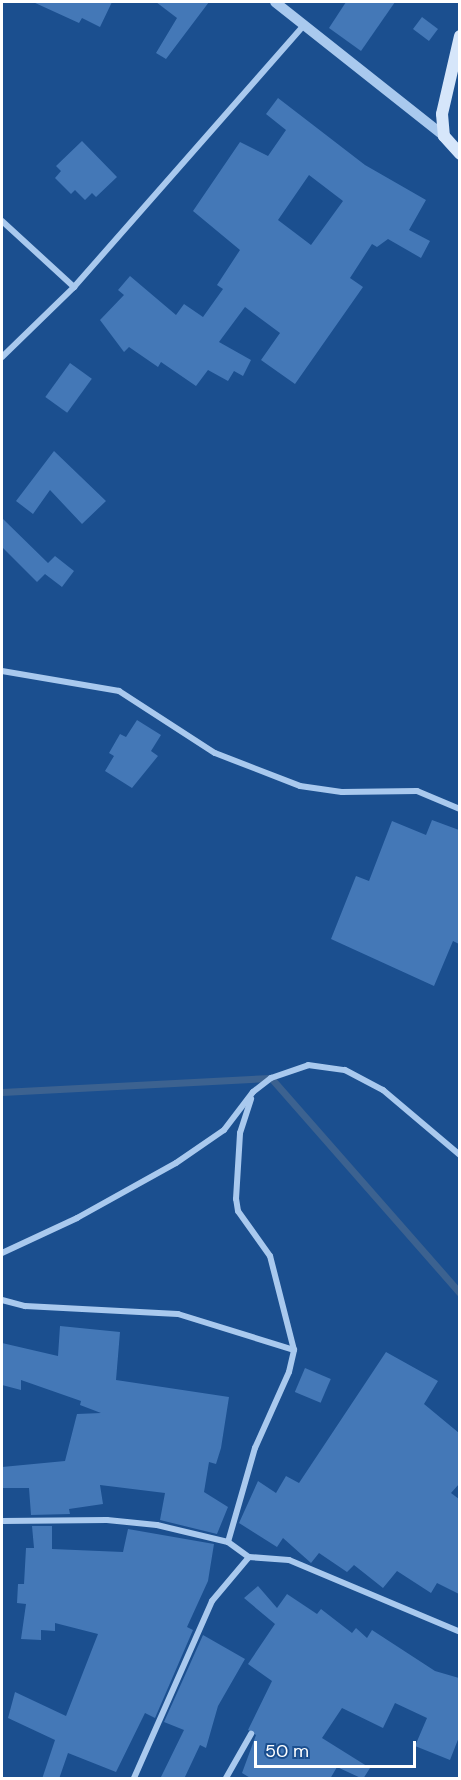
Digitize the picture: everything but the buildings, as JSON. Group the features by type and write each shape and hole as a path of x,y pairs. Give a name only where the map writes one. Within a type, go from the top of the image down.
{"main road":[{"path":"459,36 442,114 444,136 459,154"}],"street":[{"path":"275,2 444,136"},
{"path":"2,357 74,287 304,26"},
{"path":"2,221 74,287"},
{"path":"2,671 119,691 215,753 300,786 342,792 417,791 459,809"},
{"path":"2,1252 77,1218 195,1150 224,1130 253,1092 271,1078 308,1065 345,1070 383,1090 459,1155"},
{"path":"228,1542 255,1448 289,1372 294,1350 270,1256 238,1211 236,1199 240,1133 253,1092"},
{"path":"2,1300 25,1306 178,1314 294,1350"},
{"path":"2,1521 107,1520 157,1525 228,1542 249,1557 289,1560 459,1632"},
{"path":"134,1779 212,1601 249,1557"},
{"path":"226,1779 251,1734"}],"waterway":[{"path":"2,1092 271,1078 460,1293"}]}
